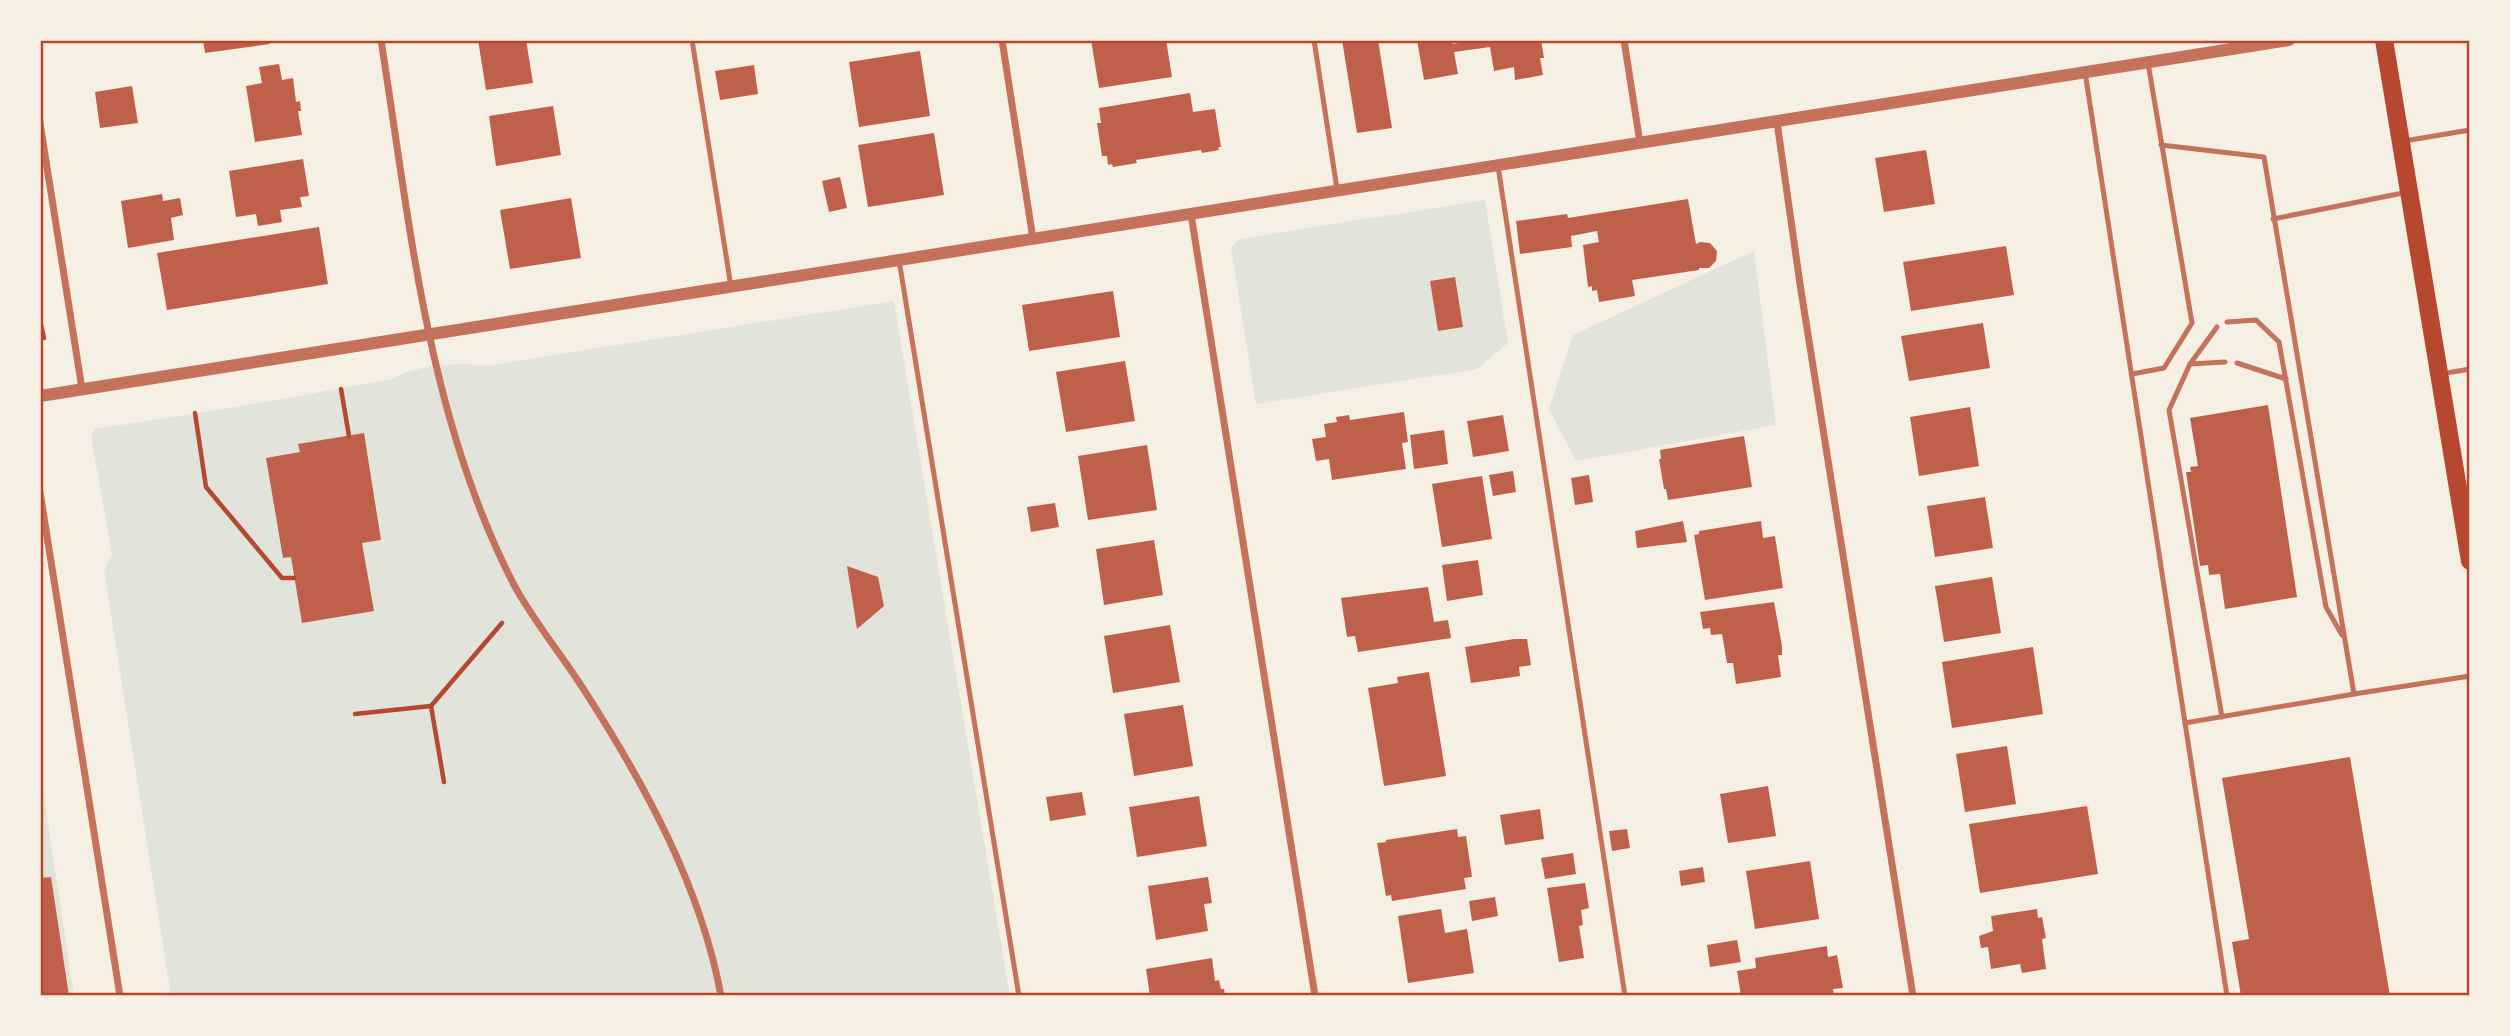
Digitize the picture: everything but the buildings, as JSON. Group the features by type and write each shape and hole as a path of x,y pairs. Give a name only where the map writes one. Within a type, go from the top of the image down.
{"main road":[{"path":"2384,40 2469,556"}],"street":[{"path":"381,40 428,335 468,482 514,584 586,692 643,787 688,884 716,970 721,996"},
{"path":"1002,40 1033,239"},
{"path":"1624,40 1640,143"},
{"path":"40,396 2289,40"},
{"path":"40,122 82,389"},
{"path":"1777,122 1802,298 1913,996"},
{"path":"1191,214 1315,996"},
{"path":"40,492 120,996"}],"lane":[{"path":"692,40 731,287"},
{"path":"1314,40 1338,191"},
{"path":"2132,374 2164,368 2192,323 2148,63"},
{"path":"2085,72 2227,996"},
{"path":"2401,141 2470,130"},
{"path":"2161,145 2264,157 2354,694"},
{"path":"1497,166 1625,996"},
{"path":"2273,219 2409,192"},
{"path":"899,260 1019,996"},
{"path":"2227,322 2256,320 2279,342 2326,607 2344,638"},
{"path":"2217,327 2190,364 2169,410 2222,717"},
{"path":"2190,364 2225,362"},
{"path":"2237,363 2286,379"},
{"path":"2438,374 2470,369"},
{"path":"2185,723 2470,676"}],"path":[{"path":"40,321 44,338"},
{"path":"341,389 349,436"},
{"path":"195,414 206,486 282,578 294,578"},
{"path":"355,714 430,706 502,623"},
{"path":"430,706 444,782"}],"shaded area":[{"path":"1485,200 1508,343 1477,369 1256,404 1231,248 1239,239"},
{"path":"1754,251 1776,425 1576,461 1549,409 1573,335"},
{"path":"894,301 1010,996 171,996 104,570 112,555 91,436 95,429 393,379 412,370 424,368 464,364 485,366"},
{"path":"40,770 74,996 40,996"}]}
